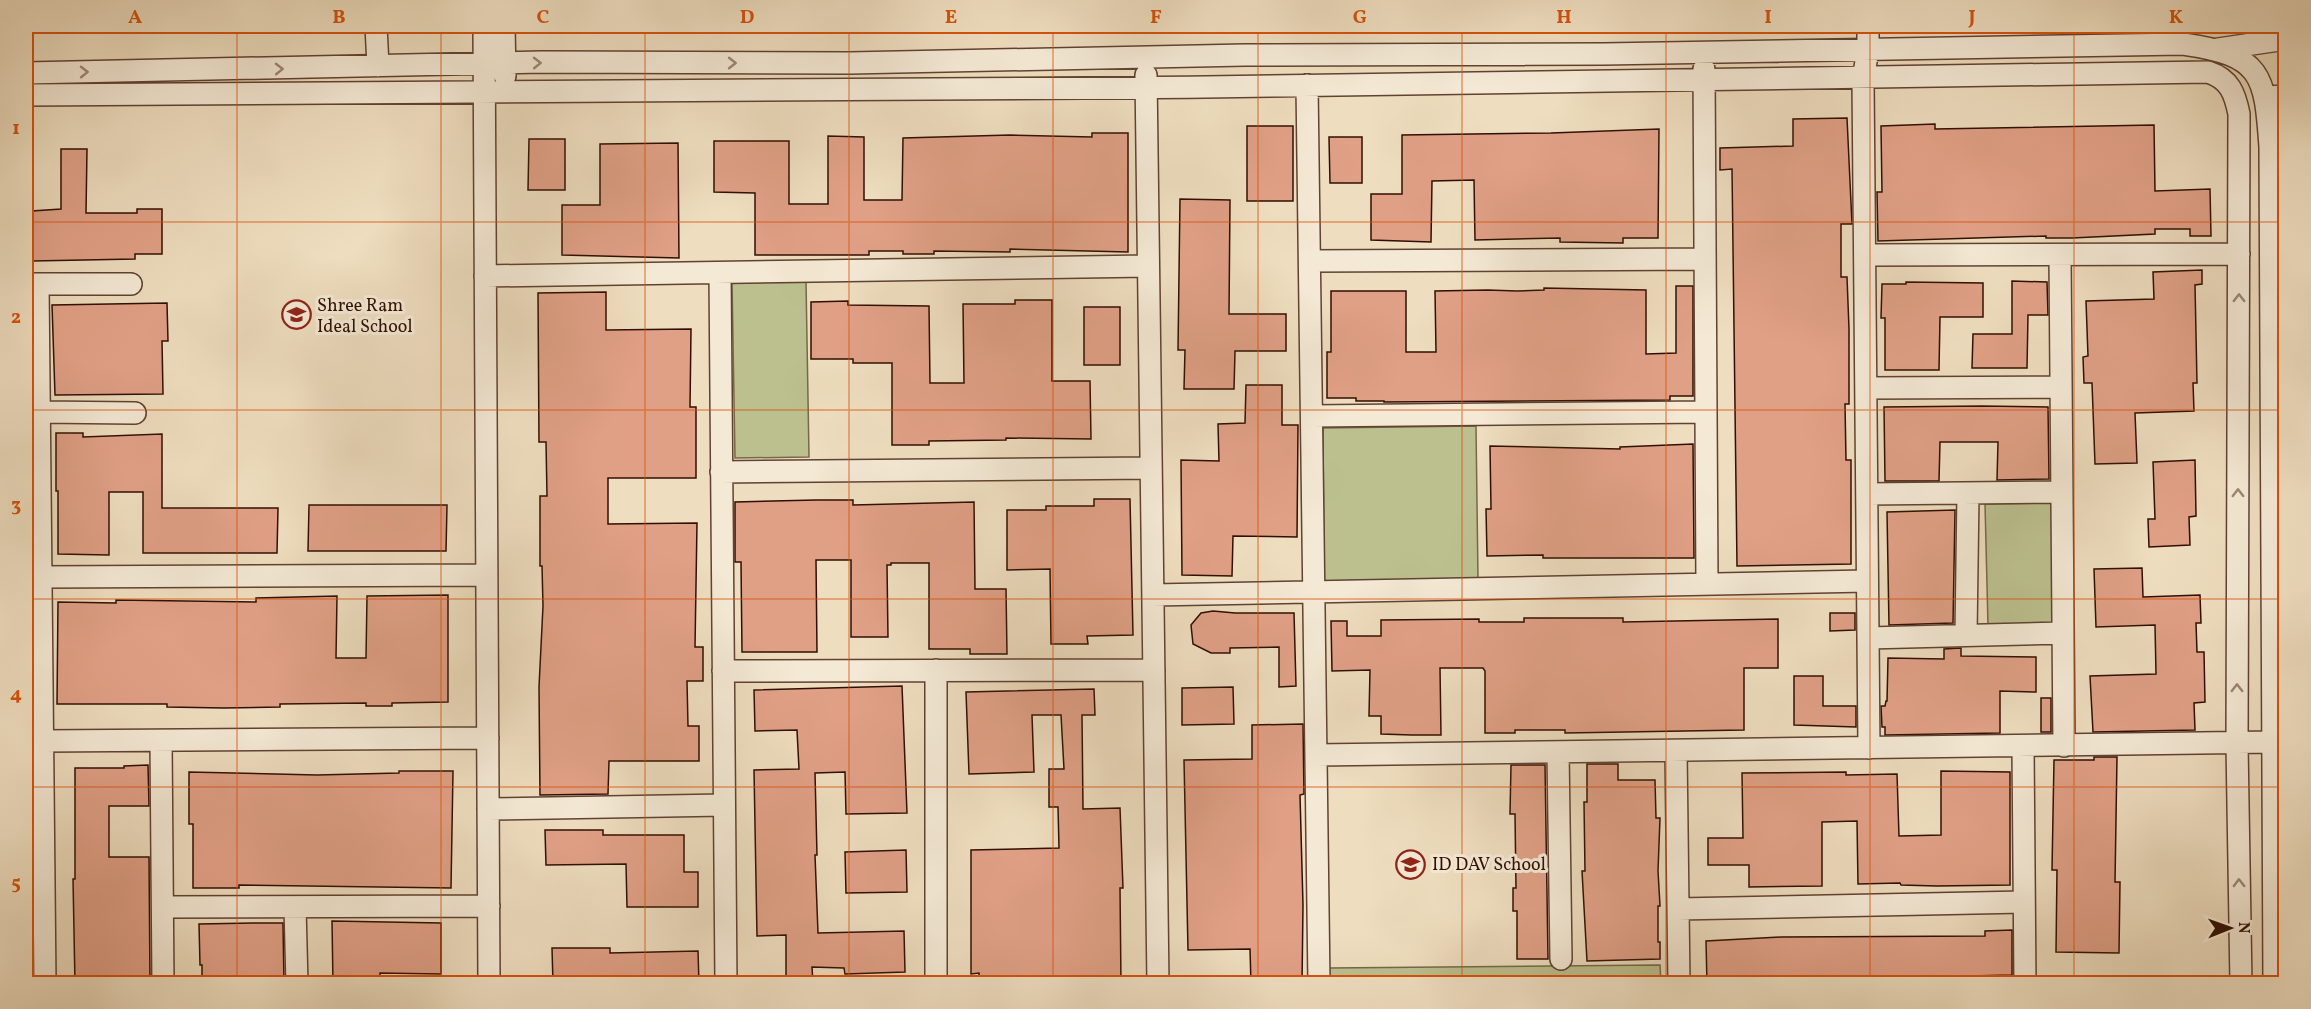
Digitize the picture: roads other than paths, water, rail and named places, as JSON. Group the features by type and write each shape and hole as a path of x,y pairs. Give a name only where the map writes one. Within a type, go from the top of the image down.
{"street":[{"path":"376,26 378,66"},
{"path":"484,26 506,94"},
{"path":"489,984 483,94 495,63 504,26"},
{"path":"1868,26 1868,49 1863,80 1869,748"},
{"path":"2217,49 2286,39"},
{"path":"26,73 495,63 850,63 2183,44 2217,49 2239,59 2253,71 2263,87 2276,97 2270,147 2279,296 2274,742 2280,818 2274,984"},
{"path":"1704,52 1707,585"},
{"path":"1146,57 1158,984"},
{"path":"26,95 506,94 1863,80 2208,72 2221,77 2232,89 2239,114 2237,744 2241,984"},
{"path":"1307,85 1319,984"},
{"path":"1865,255 2239,254"},
{"path":"2060,255 2064,746"},
{"path":"1310,261 1705,259"},
{"path":"485,276 1148,266"},
{"path":"720,273 726,984"},
{"path":"45,984 39,412 32,284 131,284"},
{"path":"1866,388 2061,387"},
{"path":"39,412 135,413"},
{"path":"1312,416 1706,412"},
{"path":"721,472 1151,468"},
{"path":"1867,494 2062,492"},
{"path":"1966,635 1968,493"},
{"path":"41,577 486,575"},
{"path":"1153,595 1868,581"},
{"path":"1868,638 2063,633"},
{"path":"936,670 936,984"},
{"path":"723,671 1154,670"},
{"path":"42,741 488,738"},
{"path":"161,741 163,984"},
{"path":"1316,755 2274,742"},
{"path":"2024,747 2025,984"},
{"path":"1676,751 1679,984"},
{"path":"1558,752 1561,959"},
{"path":"488,809 724,805"},
{"path":"1678,909 2024,902"},
{"path":"163,907 489,906"},
{"path":"296,907 297,984"}],"place":[{"name":"Shree Ram Ideal School","path":"296,315"},
{"name":"ID DAV School","path":"1411,864"}]}
